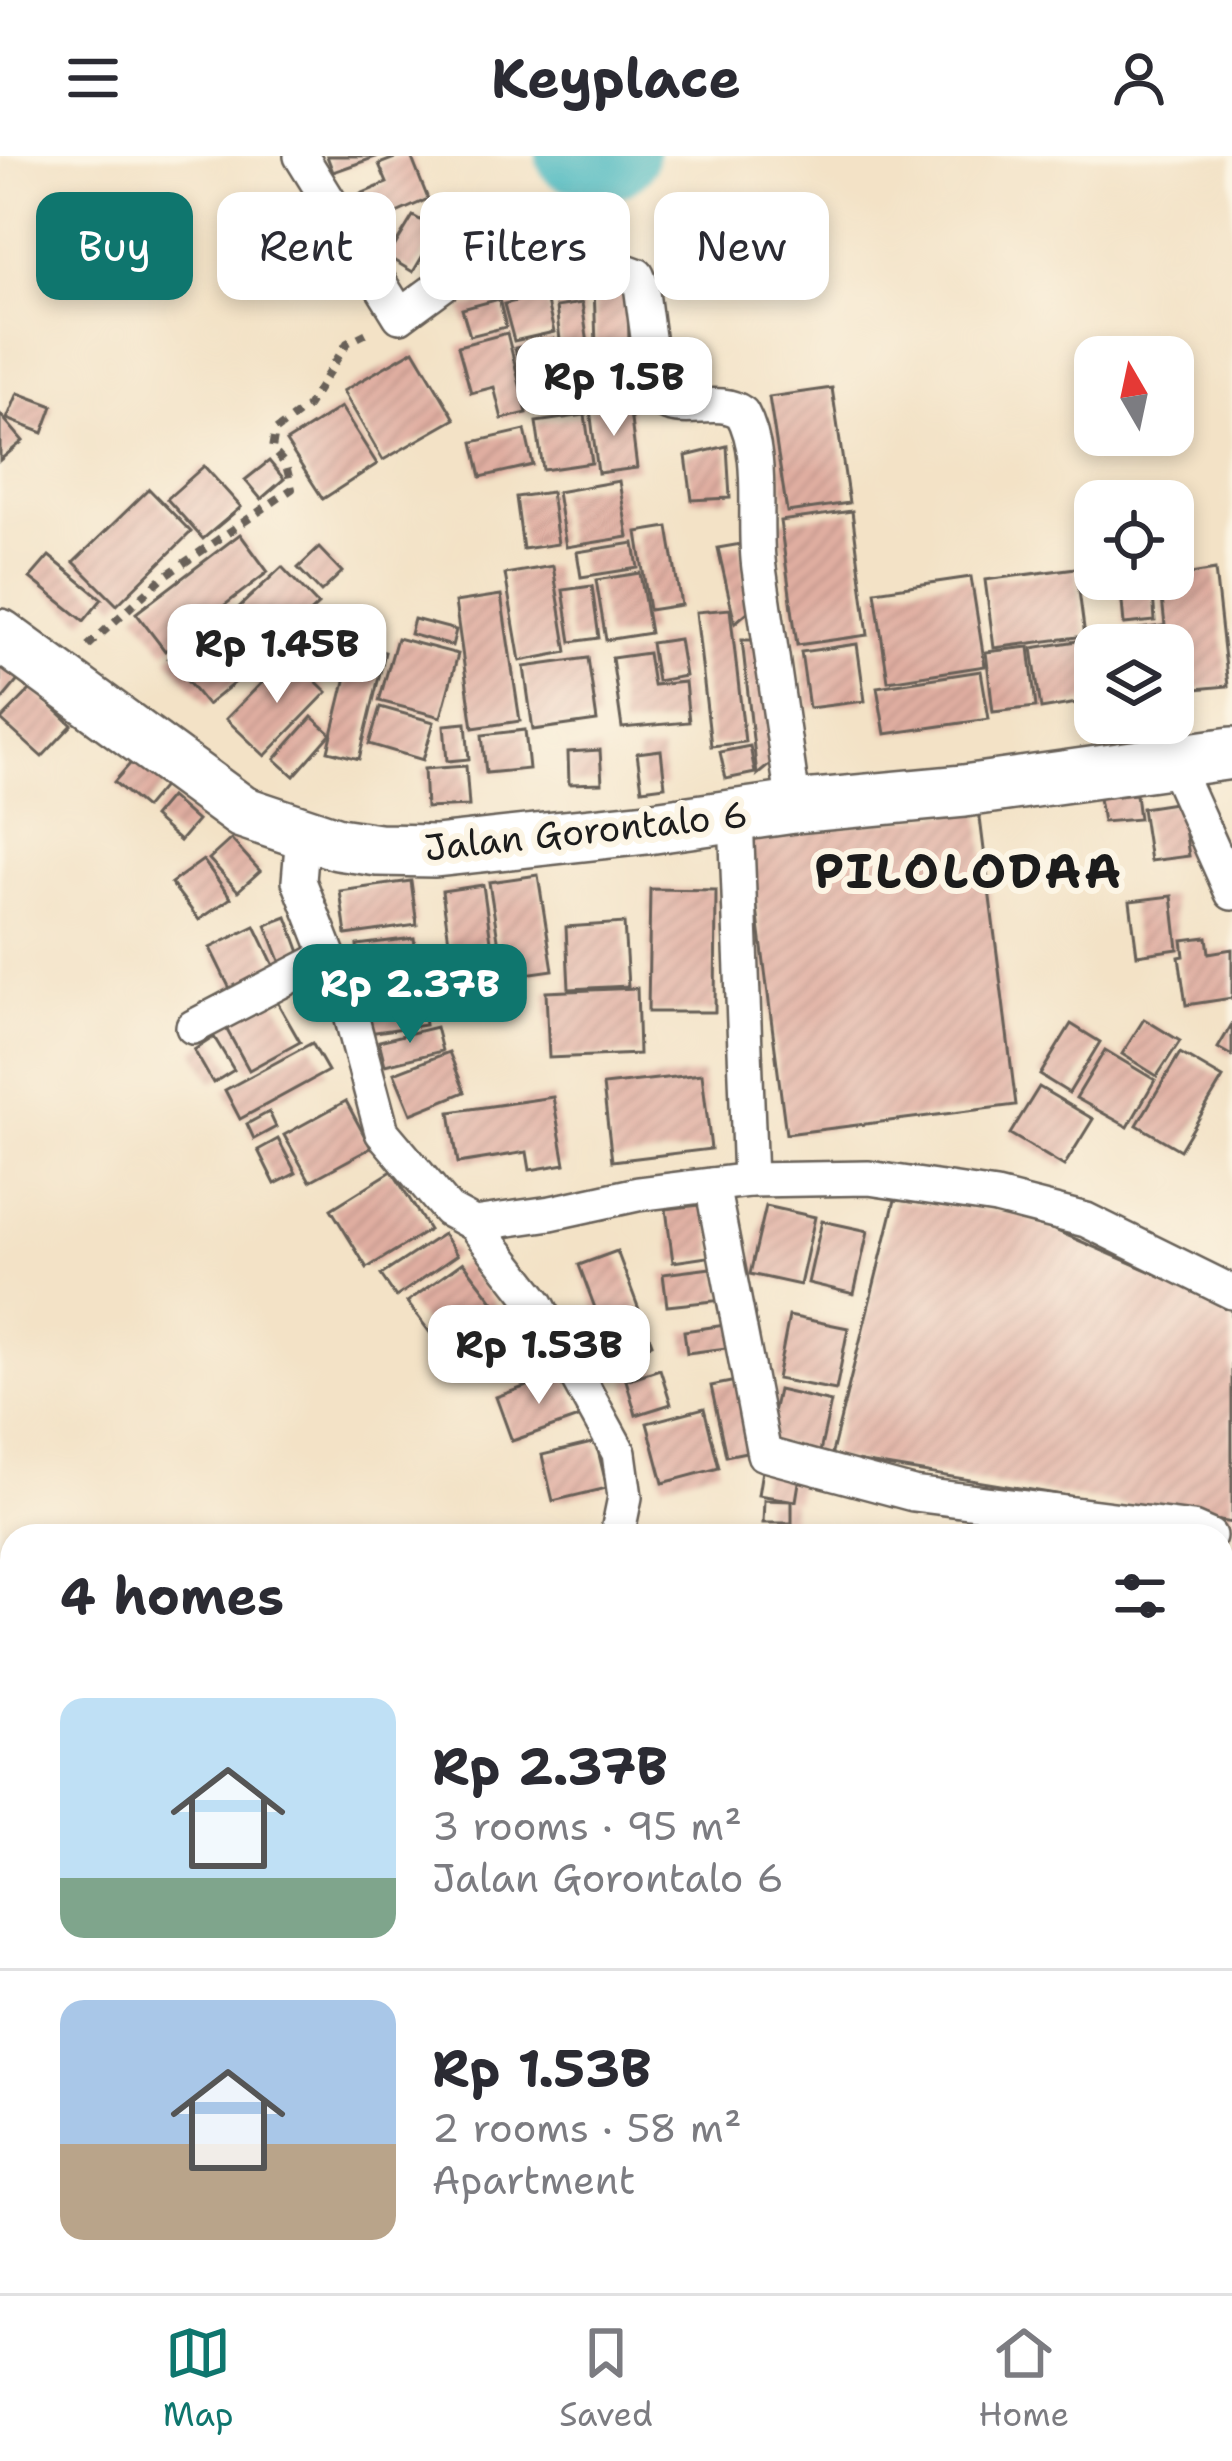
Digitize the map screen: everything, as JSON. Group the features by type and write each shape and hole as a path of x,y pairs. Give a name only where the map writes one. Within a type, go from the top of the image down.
{"main road":[{"name":"Jalan Gorontalo 6","path":"0,635 242,812 338,844 378,850 435,851 964,790 1232,753"}],"street":[{"path":"301,156 400,316 475,262 489,260 541,277 626,271 637,275 656,397 670,407 736,408 747,422 758,482 758,567 794,807"},
{"path":"1173,761 1232,893"},
{"path":"736,816 750,1180"},
{"path":"303,833 299,881 349,1008 382,1132 448,1210 474,1224 537,1304 619,1453 625,1497 619,1524"},
{"path":"193,1027 327,957"},
{"path":"474,1224 550,1214 638,1194 750,1180 868,1178 996,1197 1086,1220 1232,1292"},
{"path":"712,1185 764,1454 913,1494 1152,1524"}],"path":[{"path":"58,677 150,588 292,489 286,466 272,448 275,431 307,407 347,343 400,316"}],"building":[{"path":"327,156 376,156 376,157 333,172"},
{"path":"411,156 425,192 420,192 420,203 396,213 396,192 365,192 387,183 379,164"},
{"path":"413,216 420,220 420,260 413,272 396,262 396,244"},
{"path":"499,300 506,327 470,336 462,309"},
{"path":"546,300 554,332 514,341 504,304"},
{"path":"594,300 628,300 629,344 596,346"},
{"path":"582,303 588,344 561,348 556,307"},
{"path":"507,333 527,413 502,419 494,387 471,393 458,346"},
{"path":"553,339 562,379 524,388 515,348"},
{"path":"414,350 455,419 383,460 343,391"},
{"path":"832,388 849,503 787,512 769,397"},
{"path":"18,393 53,406 43,433 7,419"},
{"path":"629,404 637,468 598,473 590,409"},
{"path":"341,407 377,464 323,499 286,442"},
{"path":"0,414 23,441 0,460"},
{"path":"585,415 592,463 543,470 536,422"},
{"path":"525,430 533,465 481,477 473,442"},
{"path":"727,446 730,498 692,500 686,456"},
{"path":"269,461 284,479 261,499 245,480"},
{"path":"204,466 241,507 203,539 167,499"},
{"path":"619,481 628,537 566,547 557,492"},
{"path":"149,489 191,532 117,605 74,562"},
{"path":"551,492 558,544 523,549 516,497"},
{"path":"852,511 868,635 797,645 780,521"},
{"path":"668,527 681,605 649,610 637,532"},
{"path":"240,534 268,572 165,651 136,613"},
{"path":"634,543 638,568 581,577 577,552"},
{"path":"741,544 750,610 735,623 718,548"},
{"path":"319,548 342,572 321,592 298,568"},
{"path":"49,556 102,599 84,621 30,578"},
{"path":"553,566 567,652 520,661 505,574"},
{"path":"282,567 318,605 271,648 236,610"},
{"path":"1074,568 1074,600 1080,600 1083,624 1074,624 1074,637 994,648 985,580"},
{"path":"1215,570 1228,686 1194,689 1194,624 1165,624 1162,600 1194,600 1194,573"},
{"path":"640,573 650,633 606,640 596,580"},
{"path":"971,577 985,666 888,681 875,591"},
{"path":"592,586 599,638 571,642 563,590"},
{"path":"501,595 520,721 473,728 455,602"},
{"path":"1122,600 1154,600 1155,621 1124,624"},
{"path":"730,609 745,742 711,746 696,612"},
{"path":"225,613 263,660 207,705 168,658"},
{"path":"414,619 456,630 452,646 410,634"},
{"path":"397,638 458,654 441,717 379,701"},
{"path":"679,639 685,676 657,681 651,643"},
{"path":"742,640 763,640 774,761 757,775"},
{"path":"1074,641 1074,704 1041,709 1032,648"},
{"path":"354,644 385,652 359,759 328,751"},
{"path":"857,644 865,701 809,708 801,652"},
{"path":"1029,647 1036,707 993,712 986,652"},
{"path":"648,653 653,685 685,682 689,722 622,728 612,658"},
{"path":"289,655 327,692 265,756 226,719"},
{"path":"588,658 597,721 533,730 524,667"},
{"path":"0,661 20,678 0,702"},
{"path":"981,671 989,719 885,734 877,687"},
{"path":"32,688 72,725 42,757 1,720"},
{"path":"380,707 434,722 423,760 369,744"},
{"path":"312,717 331,734 294,776 275,759"},
{"path":"466,723 469,759 447,761 444,725"},
{"path":"525,730 529,769 486,773 482,735"},
{"path":"750,746 755,773 726,779 720,752"},
{"path":"600,750 602,783 569,784 568,752"},
{"path":"661,750 665,786 642,789 637,753"},
{"path":"137,756 167,782 145,808 114,782"},
{"path":"466,766 469,806 426,808 424,769"},
{"path":"1136,794 1139,819 1103,822 1099,798"},
{"path":"170,797 197,821 180,841 153,817"},
{"path":"1181,802 1189,856 1150,861 1142,808"},
{"path":"979,810 1016,1105 786,1134 748,839"},
{"path":"231,839 260,871 238,891 209,859"},
{"path":"203,860 231,898 199,920 171,883"},
{"path":"538,875 553,970 504,977 489,882"},
{"path":"411,881 417,925 346,935 340,891"},
{"path":"483,885 491,941 450,948 442,891"},
{"path":"650,889 716,890 715,1012 648,1012"},
{"path":"1172,896 1178,949 1137,955 1130,901"},
{"path":"287,917 302,958 282,966 266,925"},
{"path":"624,923 628,986 569,989 566,927"},
{"path":"255,926 277,972 232,993 210,948"},
{"path":"1207,937 1209,953 1232,949 1232,998 1186,1005 1179,957 1184,956 1182,940"},
{"path":"414,938 425,1025 368,1033 357,945"},
{"path":"637,988 639,1054 549,1058 546,992"},
{"path":"272,993 300,1042 249,1070 222,1021"},
{"path":"1144,1019 1180,1041 1157,1076 1122,1054"},
{"path":"1071,1024 1100,1042 1069,1093 1040,1075"},
{"path":"1232,1024 1232,1056 1218,1048"},
{"path":"436,1027 442,1051 385,1065 379,1041"},
{"path":"214,1037 234,1070 213,1083 194,1050"},
{"path":"312,1043 328,1071 240,1119 225,1090"},
{"path":"1105,1050 1155,1080 1128,1127 1076,1098"},
{"path":"449,1052 465,1092 411,1114 394,1073"},
{"path":"1180,1053 1223,1078 1180,1150 1137,1125"},
{"path":"702,1074 711,1149 612,1161 603,1085"},
{"path":"1039,1087 1093,1119 1064,1166 1010,1134"},
{"path":"553,1097 565,1164 530,1170 527,1152 458,1163 450,1112"},
{"path":"346,1101 371,1148 310,1181 284,1135"},
{"path":"269,1112 276,1127 254,1139 247,1124"},
{"path":"278,1139 296,1173 275,1184 258,1150"},
{"path":"392,1171 429,1230 367,1268 331,1209"},
{"path":"895,1200 1018,1214 1232,1307 1232,1523 831,1457"},
{"path":"708,1204 714,1256 673,1262 666,1209"},
{"path":"766,1206 815,1217 800,1285 750,1274"},
{"path":"822,1221 868,1231 854,1294 808,1283"},
{"path":"443,1234 457,1255 396,1297 381,1275"},
{"path":"617,1251 652,1344 614,1359 579,1265"},
{"path":"463,1262 496,1305 440,1346 407,1302"},
{"path":"719,1267 723,1300 667,1306 663,1274"},
{"path":"789,1316 848,1328 836,1390 777,1379"},
{"path":"542,1318 558,1357 496,1380 482,1341"},
{"path":"739,1323 742,1346 687,1353 684,1331"},
{"path":"660,1369 671,1404 636,1415 626,1380"},
{"path":"566,1372 581,1417 512,1441 496,1397"},
{"path":"741,1380 756,1450 726,1456 711,1386"},
{"path":"778,1390 831,1402 820,1452 767,1440"},
{"path":"704,1408 719,1468 663,1483 647,1423"},
{"path":"596,1442 607,1488 553,1501 542,1455"},
{"path":"763,1464 801,1470 796,1501 758,1495"},
{"path":"764,1500 792,1501 792,1523 763,1523"}],"waterway":[{"path":"572,156 613,162 622,156"}],"district":[{"name":"PILOLODAA","path":"969,871"}]}
